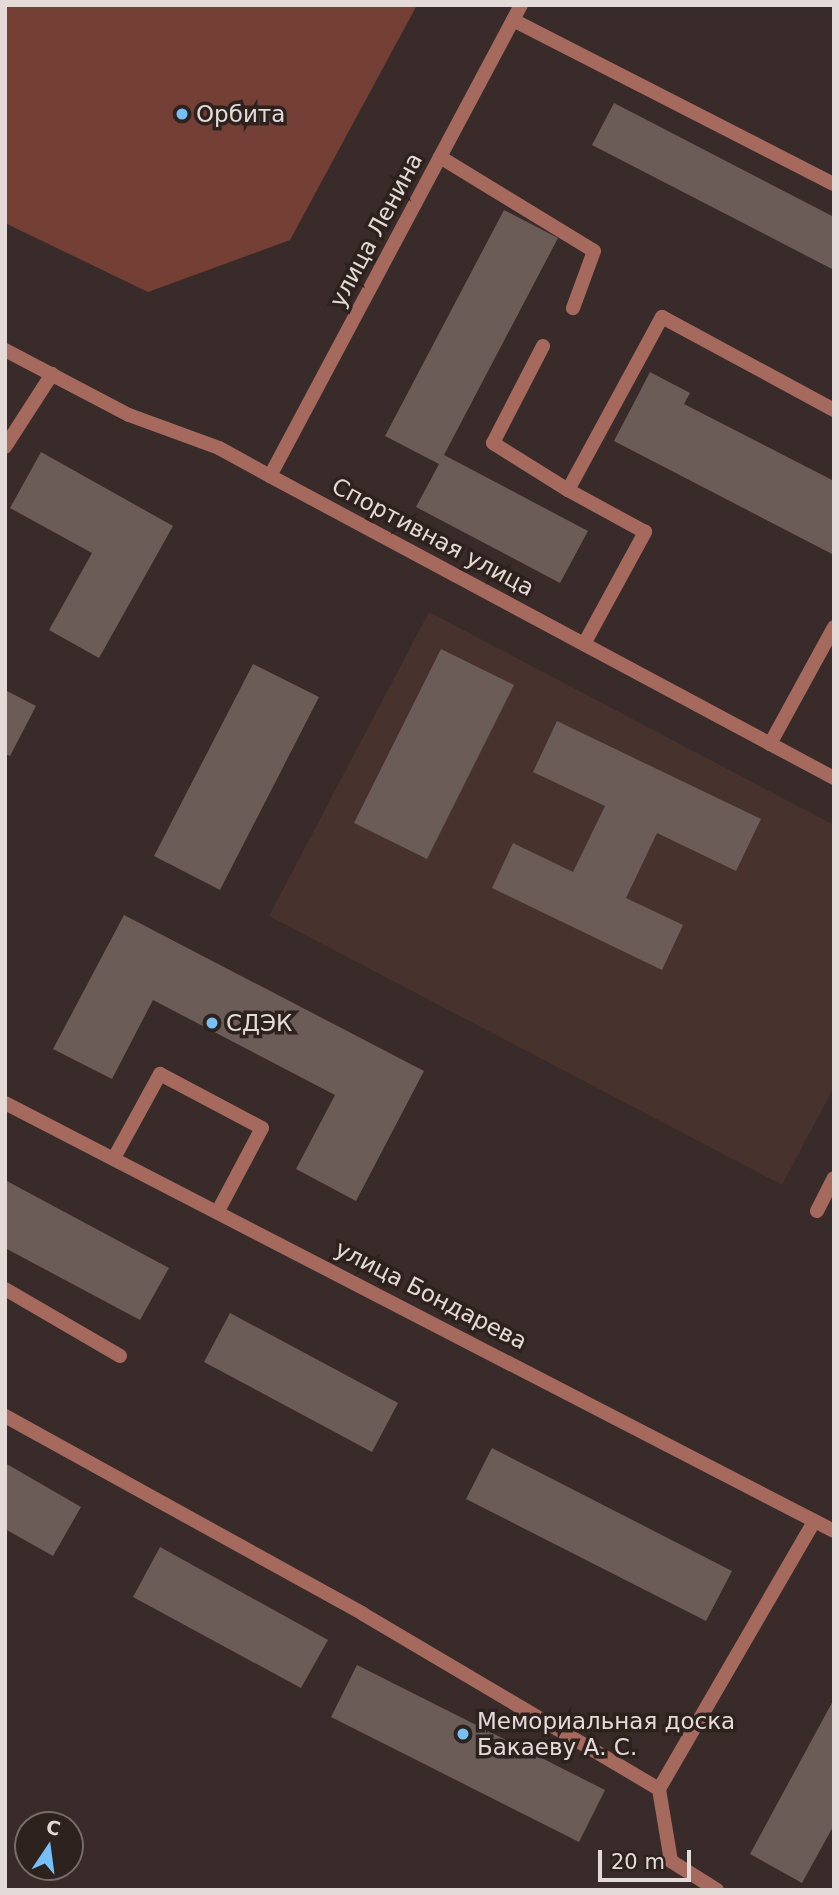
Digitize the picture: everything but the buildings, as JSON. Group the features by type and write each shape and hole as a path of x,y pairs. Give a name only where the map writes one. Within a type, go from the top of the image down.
{"street":[{"name":"улица Ленина","path":"270,476 522,5"},
{"path":"513,20 834,184"},
{"path":"440,157 594,251 573,308"},
{"path":"568,490 662,317 834,410"},
{"path":"543,346 493,443 568,490 645,532 584,644"},
{"name":"Спортивная улица","path":"5,350 130,415 219,448 834,778"},
{"path":"5,447 52,374"},
{"path":"770,744 834,627"},
{"path":"114,1158 160,1074 262,1128 218,1211"},
{"name":"улица Бондарева","path":"5,1103 834,1531"},
{"path":"817,1211 834,1178"},
{"path":"5,1289 120,1356"},
{"path":"5,1416 363,1614 659,1789"},
{"path":"717,1890 671,1861 659,1789 814,1522"}],"shaded area":[{"name":"Орбита","path":"5,5 417,5 290,240 148,292 5,223"},
{"path":"429,612 834,825 834,1087 782,1185 269,916"}],"place":[{"name":"Орбита","path":"182,114"},
{"name":"СДЭК","path":"212,1023"},
{"name":"Мемориальная доска Бакаеву А. С.","path":"463,1734"}]}
